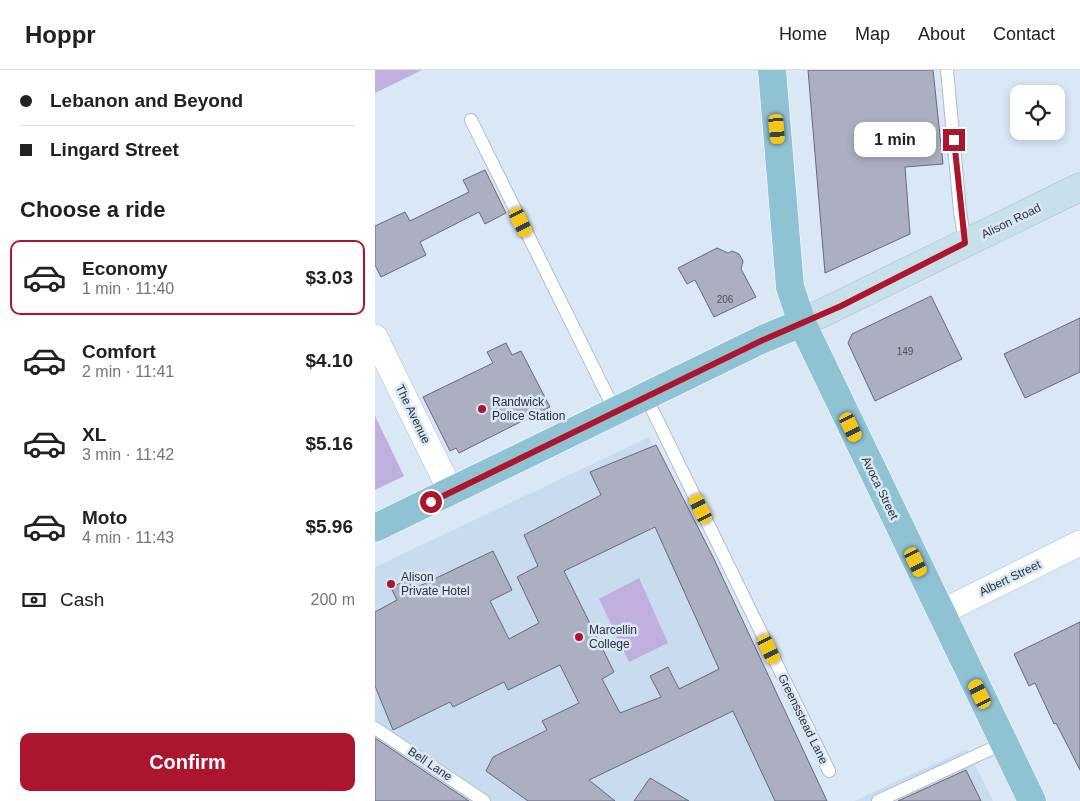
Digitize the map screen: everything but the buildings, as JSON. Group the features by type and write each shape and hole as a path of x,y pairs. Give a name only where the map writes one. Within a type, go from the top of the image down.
{"main road":[{"name":"Avoca Street","path":"772,70 790,287 802,323 1032,801"},
{"name":"Alison Road","path":"375,528 1080,188"}],"street":[{"name":"The Avenue","path":"375,337 451,492"},
{"name":"Albert Street","path":"940,612 1080,543"}],"lane":[{"path":"947,70 960,211 965,243"},
{"path":"471,120 615,411"},
{"name":"Greensstead Lane","path":"646,397 829,771"},
{"name":"Bell Lane","path":"375,728 484,801"},
{"path":"878,801 1004,744"}],"shaded area":[{"path":"375,70 422,70 375,93"},
{"path":"375,416 404,476 375,490"},
{"name":"Marcellin College","path":"649,437 824,801 375,801 375,567"},
{"path":"639,578 668,643 629,662 599,599"},
{"path":"967,749 993,801 854,801"}],"place":[{"name":"Randwick Police Station","path":"482,409"},
{"name":"Alison Private Hotel","path":"391,584"},
{"name":"Marcellin College","path":"579,637"}],"route":[{"path":"431,502 763,340 841,306 965,243 960,211 954,140"}]}
